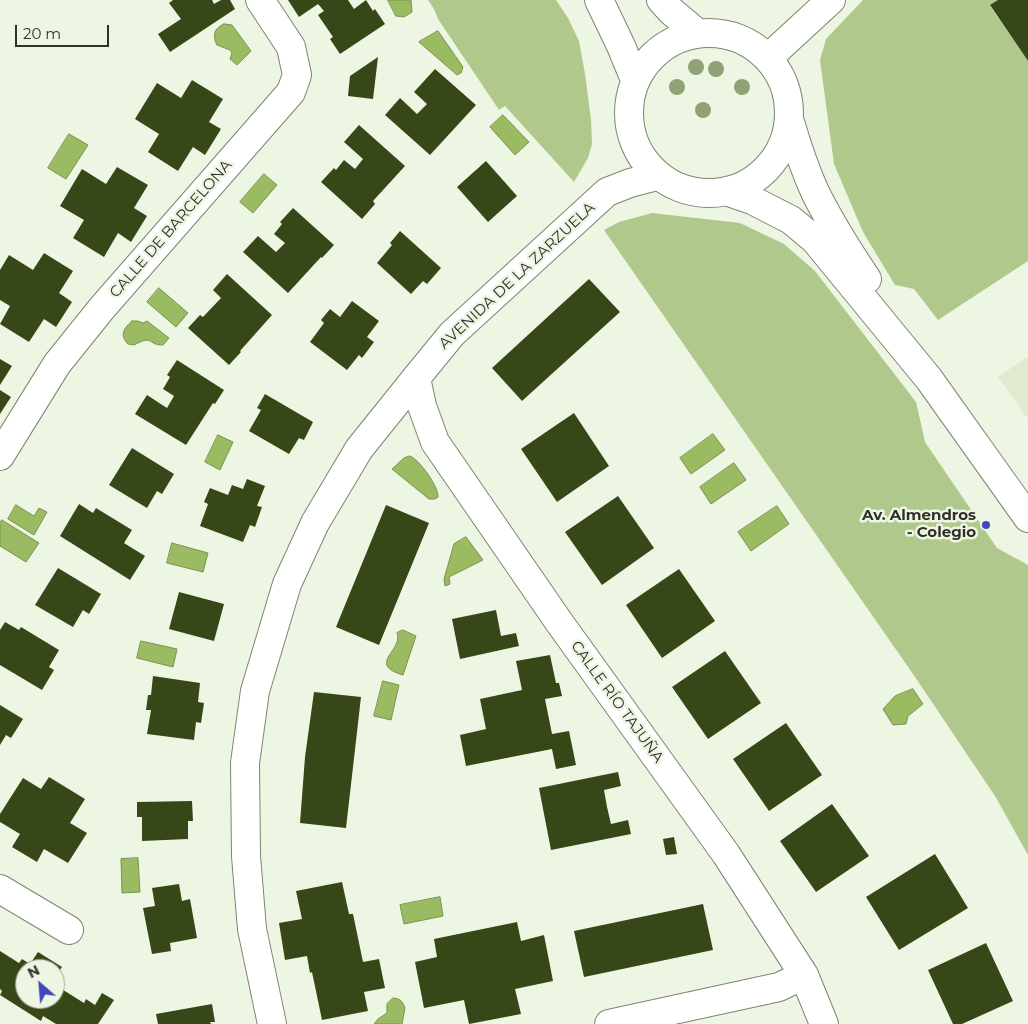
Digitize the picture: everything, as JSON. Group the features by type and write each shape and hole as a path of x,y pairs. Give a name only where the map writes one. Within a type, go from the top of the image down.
{"street":[{"name":"CALLE DE BARCELONA","path":"0,456 57,364 96,315 291,92 297,74 291,47 260,0"},
{"path":"599,0 635,80"},
{"path":"660,0 697,33"},
{"path":"768,58 831,0"},
{"path":"929,379 815,240 791,220 752,200 729,192 700,193 671,185 657,176 643,160 631,138 627,122 628,105 635,80 648,59 671,42 697,33 727,34 748,42 768,58 787,91 790,122 802,161 815,192 840,238 929,379 1028,518"},
{"path":"729,192 767,171 783,147 790,122"},
{"name":"AVENIDA DE LA ZARZUELA","path":"272,1024 252,929 246,856 245,763 254,691 287,584 315,523 359,449 452,334 607,192 630,183 657,176"},
{"name":"CALLE RÍO TAJUÑA","path":"416,378 422,406 435,442 559,622 726,854 804,975 824,1024"},
{"path":"0,889 69,930"},
{"path":"609,1024 779,987 804,975"}],"shaded area":[{"path":"388,0 411,0 412,12 404,17 396,16"},
{"path":"428,0 556,0 568,18 579,41 591,120 592,144 588,158 574,182 505,106 499,110 438,19"},
{"path":"863,0 998,0 990,6 1028,61 1028,261 938,320 914,289 895,285 863,232 834,164 820,60 826,39"},
{"path":"224,24 232,25 251,51 237,65 230,59 232,53 230,50 217,45 215,42 214,35 216,30"},
{"path":"438,31 463,67 461,73 457,75 419,42"},
{"path":"503,115 529,142 515,155 490,127"},
{"path":"69,134 88,145 66,179 48,168"},
{"path":"264,174 277,185 253,213 240,202"},
{"path":"652,213 740,223 784,244 815,271 916,402 925,442 997,548 1028,565 1028,855 995,796 913,674 604,230 619,222"},
{"path":"159,288 188,313 176,327 147,302"},
{"path":"132,321 143,323 147,321 169,338 163,345 158,345 148,340 134,345 128,344 123,335 127,326"},
{"path":"1028,356 1028,419 998,377"},
{"path":"713,434 725,450 691,474 680,458"},
{"path":"218,435 233,442 220,470 205,462"},
{"path":"410,456 418,462 432,480 438,497 435,499 429,499 392,469 404,458"},
{"path":"734,463 746,480 711,504 700,487"},
{"path":"16,505 34,516 39,508 47,512 34,535 8,519"},
{"path":"777,506 789,524 751,551 738,532"},
{"path":"2,520 39,543 26,562 0,546 0,523"},
{"path":"466,537 483,560 449,577 450,584 445,586 444,579 454,544"},
{"path":"172,543 208,553 203,572 167,563"},
{"path":"403,630 416,636 403,675 392,671 387,666 387,661 396,645 397,633"},
{"path":"141,641 177,649 173,667 137,658"},
{"path":"383,681 399,685 391,720 374,716"},
{"path":"913,689 923,704 908,716 906,724 893,725 883,709 895,696"},
{"path":"138,858 140,892 122,893 121,859"},
{"path":"440,897 443,916 404,924 400,905"},
{"path":"393,998 401,1001 405,1008 402,1024 374,1024 387,1013 387,1004"}],"building":[{"path":"173,0 212,0 214,4 221,0 230,0 235,9 170,52 158,34 181,19 169,3"},
{"path":"288,0 348,0 354,9 366,0 385,24 340,54 330,39 333,37 318,15 324,11 318,4 299,17"},
{"path":"998,0 1028,0 1028,61 990,5"},
{"path":"378,57 373,99 348,96 350,76"},
{"path":"435,69 476,105 430,155 385,115 400,98 417,114 427,104 414,92"},
{"path":"192,80 223,99 209,122 221,129 205,155 193,147 178,171 148,152 159,134 135,119 157,83 181,98"},
{"path":"359,125 405,166 373,201 375,204 362,219 321,182 334,168 336,170 344,160 355,169 363,159 344,142"},
{"path":"486,161 517,196 488,222 457,187"},
{"path":"117,167 148,185 134,208 147,216 131,242 118,233 104,257 73,238 84,220 60,206 82,169 106,184"},
{"path":"293,208 334,245 288,293 243,252 258,236 276,252 285,243 274,234 282,224 280,222"},
{"path":"400,231 441,268 427,284 423,281 411,294 377,263 392,245 390,243"},
{"path":"44,253 73,271 59,293 72,302 56,327 44,319 29,342 0,324 10,306 0,300 0,270 9,255 33,270"},
{"path":"227,274 272,315 229,365 188,328 200,315 203,317 221,298 213,290"},
{"path":"589,279 620,312 522,401 492,368"},
{"path":"352,301 379,321 367,337 374,342 362,358 359,355 347,370 310,342 324,323 321,320 330,309 340,317"},
{"path":"0,359 12,366 0,385"},
{"path":"177,360 224,390 215,404 213,403 186,445 135,414 147,395 167,408 174,396 163,389 170,377 167,375"},
{"path":"0,390 11,397 0,414"},
{"path":"265,394 313,422 304,440 299,438 289,454 249,431 261,410 257,408"},
{"path":"574,413 609,466 557,502 521,449"},
{"path":"132,448 174,474 162,494 157,491 147,508 109,485"},
{"path":"247,479 265,486 257,506 262,507 255,527 250,525 243,542 200,526 208,504 204,502 210,488 228,495 232,485 243,489"},
{"path":"618,496 654,548 602,585 565,532"},
{"path":"79,504 93,513 96,508 132,530 124,543 145,556 130,580 60,536"},
{"path":"386,505 429,523 379,645 336,627"},
{"path":"58,568 101,594 89,614 83,610 73,627 35,605"},
{"path":"679,569 715,621 662,658 626,605"},
{"path":"179,592 224,604 214,641 169,629"},
{"path":"496,610 501,636 516,633 519,646 460,659 452,619"},
{"path":"5,622 19,630 21,627 59,650 49,667 54,670 42,690 0,665 0,630"},
{"path":"725,651 761,703 708,739 672,687"},
{"path":"550,655 556,683 559,683 562,696 545,699 552,734 569,731 576,765 556,769 552,749 466,766 460,735 486,729 480,699 522,690 516,661"},
{"path":"153,676 200,683 198,702 204,703 201,723 196,722 194,740 147,734 151,710 146,710 148,695 151,695"},
{"path":"314,692 361,697 346,828 300,823 305,757"},
{"path":"0,705 23,719 11,738 6,735 0,745"},
{"path":"786,723 822,775 769,811 733,759"},
{"path":"618,772 621,786 604,790 607,807 611,824 628,820 631,834 551,850 539,788"},
{"path":"49,777 85,799 70,823 87,833 68,863 44,849 37,862 12,847 20,834 0,822 0,814 23,778 41,789"},
{"path":"192,801 193,821 188,821 188,839 142,841 142,817 137,817 137,802"},
{"path":"832,804 869,856 816,892 780,841"},
{"path":"674,837 677,854 666,855 663,839"},
{"path":"935,854 968,908 899,950 866,897"},
{"path":"342,882 349,914 353,914 363,962 379,959 385,988 364,992 368,1011 322,1020 307,956 285,960 279,923 302,919 296,891"},
{"path":"179,884 182,901 190,899 197,938 170,943 171,951 152,954 143,908 155,906 152,888"},
{"path":"703,904 713,950 584,977 574,931"},
{"path":"517,922 521,941 544,935 553,981 515,989 521,1014 469,1024 464,1000 424,1008 415,962 437,957 434,939"},
{"path":"986,943 1013,1001 962,1024 953,1024 928,970"},
{"path":"0,951 15,960 15,1005 0,995 2,991 0,989"},
{"path":"38,952 49,959 33,959"},
{"path":"65,991 84,1003 86,999 95,1005 102,993 114,1000 98,1024 56,1024 43,1016 41,1021 22,1009 65,1009"},
{"path":"212,1004 215,1022 210,1022 211,1024 158,1024 156,1014"}],"place":[{"name":"Av. Almendros - Colegio","path":"986,525"}]}
